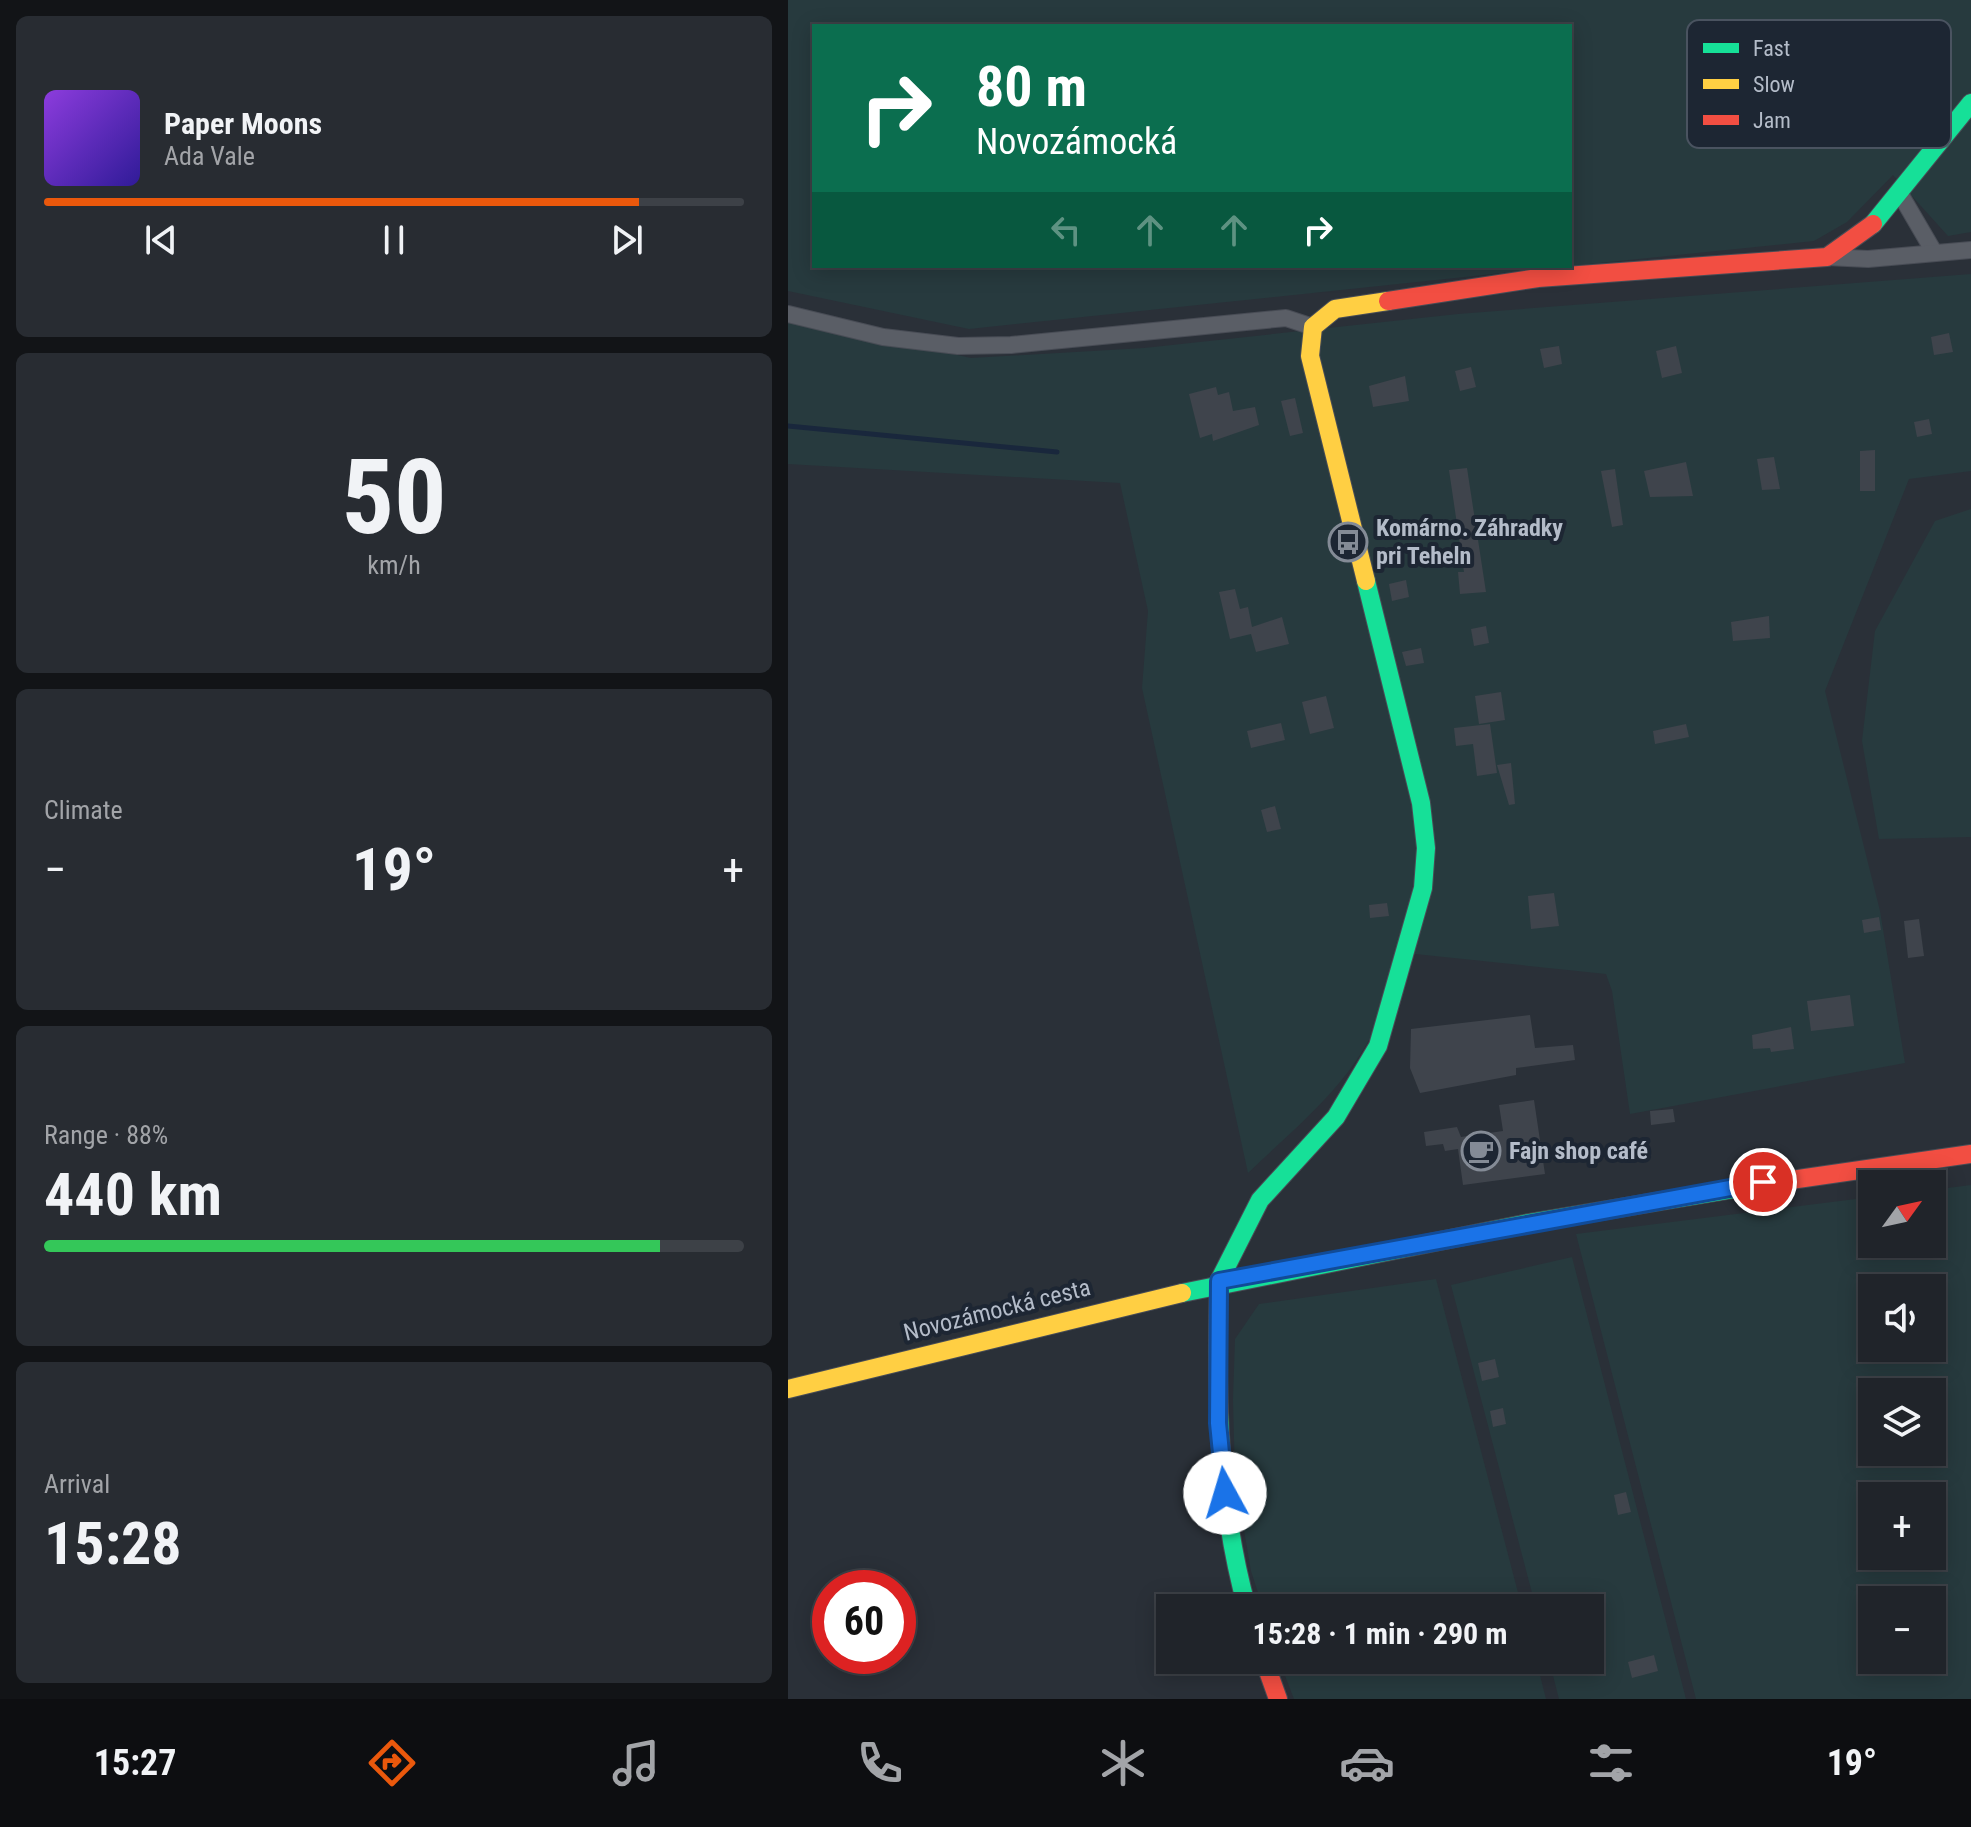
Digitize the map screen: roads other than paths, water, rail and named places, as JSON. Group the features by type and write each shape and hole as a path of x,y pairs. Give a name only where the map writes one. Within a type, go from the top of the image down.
{"street":[{"path":"1951,128 1971,103"},
{"path":"1827,257 1867,231 1935,148"},
{"path":"1899,192 1934,252"},
{"path":"1244,1594 1235,1557 1218,1423 1219,1281 1235,1255 1260,1200 1336,1117 1367,1070 1390,1014 1412,935 1426,867 1421,803 1310,356 1313,327 1325,314 1344,307 1538,278 1971,250"},
{"path":"788,314 883,337 958,346 1089,338 1286,318 1313,327"},
{"name":"Novozámocká cesta","path":"788,1389 975,1338 1219,1281 1650,1201 1848,1168 1971,1154"},
{"path":"1269,1674 1278,1699"}],"waterway":[{"path":"788,426 1057,452"}],"place":[{"name":"Komárno. Záhradky pri Teheln","path":"1348,542"},
{"name":"Fajn shop café","path":"1481,1151"}]}
